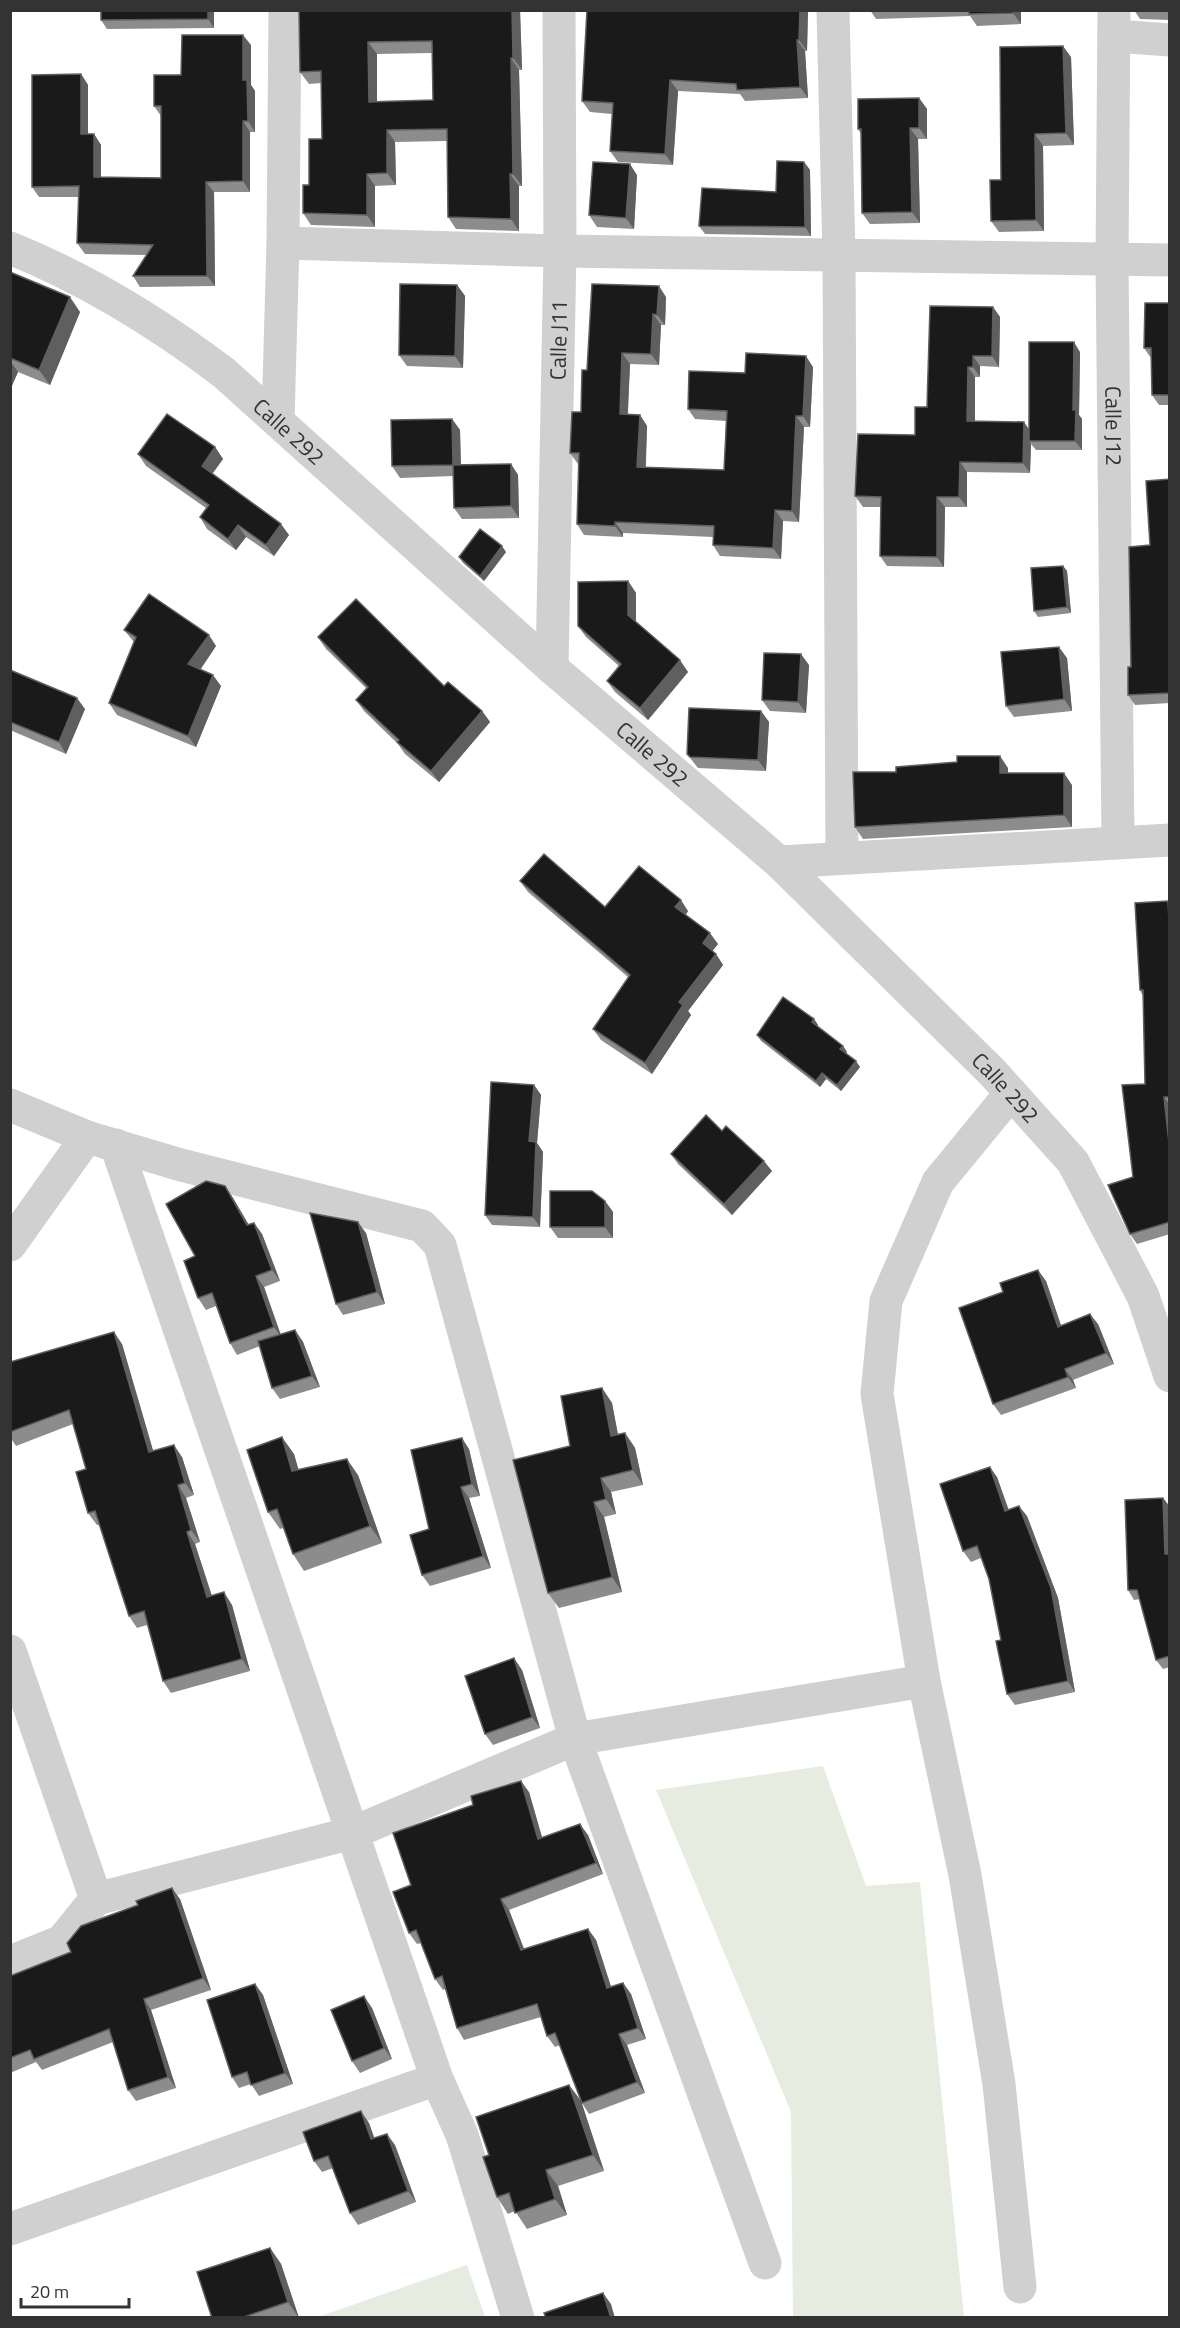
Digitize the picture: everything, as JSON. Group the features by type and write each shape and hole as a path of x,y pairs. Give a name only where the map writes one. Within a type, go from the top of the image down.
{"street":[{"path":"278,420 283,243 285,10"},
{"name":"Calle J11","path":"552,668 560,251 559,10"},
{"path":"833,10 839,255 842,858"},
{"path":"1114,23 1170,40"},
{"name":"Calle J12","path":"1114,23 1112,261 1118,841"},
{"path":"283,243 560,251 1112,261 1170,260"},
{"name":"Calle 292","path":"10,248 56,266 129,305 176,336 224,373 552,668 779,862 1011,1093 1073,1162 1156,1296 1170,1376"},
{"path":"779,862 1118,841 1170,840"},
{"path":"1011,1093 938,1182 886,1300 877,1394 924,1681 965,1875 997,2072 1020,2287"},
{"path":"10,1104 101,1141 181,1165 422,1226 440,1245 575,1739 765,2264"},
{"path":"10,1245 101,1141"},
{"path":"101,1141 352,1833 437,2079 462,2135 518,2318"},
{"path":"10,1651 96,1899"},
{"path":"10,1962 62,1941 96,1899 352,1833 575,1739 924,1681"},
{"path":"10,2229 437,2079"}],"shaded area":[{"path":"823,1766 866,1886 920,1882 964,2317 793,2317 791,2112 656,1790"},
{"path":"467,2265 485,2317 318,2317"}],"building":[{"path":"101,10 208,10 208,19 101,20"},
{"path":"299,10 512,10 511,219 448,217 447,129 387,130 387,173 367,174 367,215 303,213 303,185 309,185 309,139 322,139 321,71 300,72","holes":["432,41 433,100 369,102 368,42"]},
{"path":"587,10 800,10 799,40 797,40 800,87 737,90 736,84 670,80 665,154 610,151 613,103 582,101"},
{"path":"969,10 1013,10 1013,13 969,14"},
{"path":"182,35 243,35 243,80 247,80 248,121 243,121 243,181 206,182 207,276 133,276 153,245 77,243 79,186 32,187 32,75 81,74 81,134 94,134 94,177 161,178 161,106 154,106 154,75 181,75"},
{"path":"1063,46 1066,133 1035,134 1036,220 991,221 990,180 1001,180 1000,47"},
{"path":"919,98 919,128 910,128 912,212 862,213 861,129 858,129 858,99"},
{"path":"777,161 804,162 805,227 699,226 702,188 776,192"},
{"path":"593,162 630,164 626,218 589,215"},
{"path":"10,272 70,297 39,370 10,358"},
{"path":"400,284 457,285 455,356 399,355"},
{"path":"592,284 659,286 657,315 653,314 651,354 622,353 620,414 640,415 637,467 724,470 727,411 688,409 689,371 745,373 746,353 806,356 803,416 796,416 792,511 775,510 773,548 713,545 714,526 615,522 615,526 577,524 579,453 570,453 572,412 581,412 582,370 587,370"},
{"path":"1145,303 1170,303 1170,395 1152,395 1151,348 1144,348"},
{"path":"930,306 993,307 992,356 973,356 973,367 968,367 967,421 1024,422 1023,463 960,462 959,497 937,497 937,557 880,556 881,497 855,496 858,434 915,435 915,407 927,407"},
{"path":"1029,342 1074,342 1075,441 1029,441"},
{"path":"167,414 215,447 202,466 281,524 266,545 238,525 228,539 200,517 209,505 138,454"},
{"path":"452,419 453,465 392,466 391,420"},
{"path":"511,464 511,506 454,508 453,465"},
{"path":"1170,479 1170,693 1128,695 1128,667 1131,667 1129,547 1150,545 1146,481"},
{"path":"480,529 502,546 480,576 459,557"},
{"path":"1063,566 1067,607 1034,611 1031,568"},
{"path":"628,581 628,615 680,660 640,708 607,681 621,664 578,626 578,582"},
{"path":"149,594 209,635 188,664 213,675 188,736 109,703 136,637 124,630"},
{"path":"356,599 444,686 448,682 482,711 431,771 397,742 399,740 356,700 368,687 318,637"},
{"path":"1059,647 1064,699 1006,706 1001,652"},
{"path":"764,653 801,654 798,702 762,700"},
{"path":"10,670 77,698 59,742 10,722"},
{"path":"689,708 761,711 758,760 690,757 687,754"},
{"path":"957,756 1000,756 1000,773 1064,773 1064,815 855,827 853,772 896,772 896,767 957,762"},
{"path":"544,854 605,907 639,866 681,900 675,907 710,933 703,943 716,954 679,1002 683,1005 645,1063 593,1029 630,975 520,881"},
{"path":"1168,901 1170,1097 1164,1097 1170,1152 1170,1222 1130,1234 1108,1185 1133,1177 1122,1085 1145,1084 1143,990 1140,990 1135,903"},
{"path":"783,997 814,1019 812,1022 843,1046 840,1049 856,1061 837,1085 822,1073 816,1081 757,1035"},
{"path":"491,1082 534,1085 529,1141 536,1142 533,1217 485,1215"},
{"path":"706,1115 722,1131 726,1126 764,1161 724,1204 671,1154"},
{"path":"206,1181 225,1186 247,1225 254,1223 272,1270 256,1276 274,1327 230,1343 212,1293 198,1298 184,1261 195,1256 166,1204"},
{"path":"550,1191 592,1191 605,1201 605,1227 550,1227"},
{"path":"310,1213 358,1222 377,1292 336,1304"},
{"path":"1038,1270 1058,1327 1090,1314 1106,1353 1065,1369 1068,1377 993,1404 959,1308 1003,1292 1000,1283"},
{"path":"295,1330 312,1376 272,1388 258,1341"},
{"path":"114,1332 149,1452 174,1445 185,1483 178,1485 191,1530 187,1532 207,1597 224,1592 242,1659 163,1681 144,1611 129,1616 95,1511 88,1513 76,1472 86,1469 69,1410 10,1432 10,1362"},
{"path":"602,1388 611,1436 625,1433 633,1470 601,1478 606,1499 594,1502 612,1577 548,1593 513,1460 570,1446 561,1396"},
{"path":"282,1437 292,1471 347,1459 370,1526 293,1554 277,1509 268,1512 247,1450"},
{"path":"462,1438 472,1484 461,1487 483,1556 422,1575 410,1535 429,1529 411,1450"},
{"path":"990,1467 1005,1511 1019,1506 1051,1588 1068,1681 1007,1694 996,1641 1001,1640 989,1579 977,1546 963,1551 940,1484"},
{"path":"1163,1498 1165,1554 1170,1554 1170,1656 1156,1660 1137,1590 1128,1590 1125,1500"},
{"path":"514,1658 532,1717 485,1734 465,1676"},
{"path":"521,1781 538,1839 580,1824 596,1863 501,1899 521,1950 588,1929 607,1988 623,1983 638,2028 619,2034 637,2082 582,2103 555,2033 547,2036 537,2004 457,2028 442,1976 435,1979 416,1930 409,1933 393,1892 411,1885 393,1833 473,1805 471,1796"},
{"path":"172,1888 203,1978 144,1999 168,2077 128,2090 109,2029 34,2059 30,2050 10,2058 10,1976 71,1952 67,1943 81,1926 138,1905 136,1901"},
{"path":"255,1984 285,2073 251,2085 247,2072 232,2077 207,2000"},
{"path":"364,1996 384,2048 352,2061 331,2010"},
{"path":"569,2085 593,2155 546,2170 555,2199 515,2213 509,2193 497,2197 483,2157 489,2155 476,2117"},
{"path":"361,2111 371,2139 387,2134 408,2191 350,2213 328,2156 314,2161 303,2132"},
{"path":"270,2248 288,2302 241,2318 212,2318 197,2272"},
{"path":"603,2293 611,2318 546,2318 544,2313"}]}
